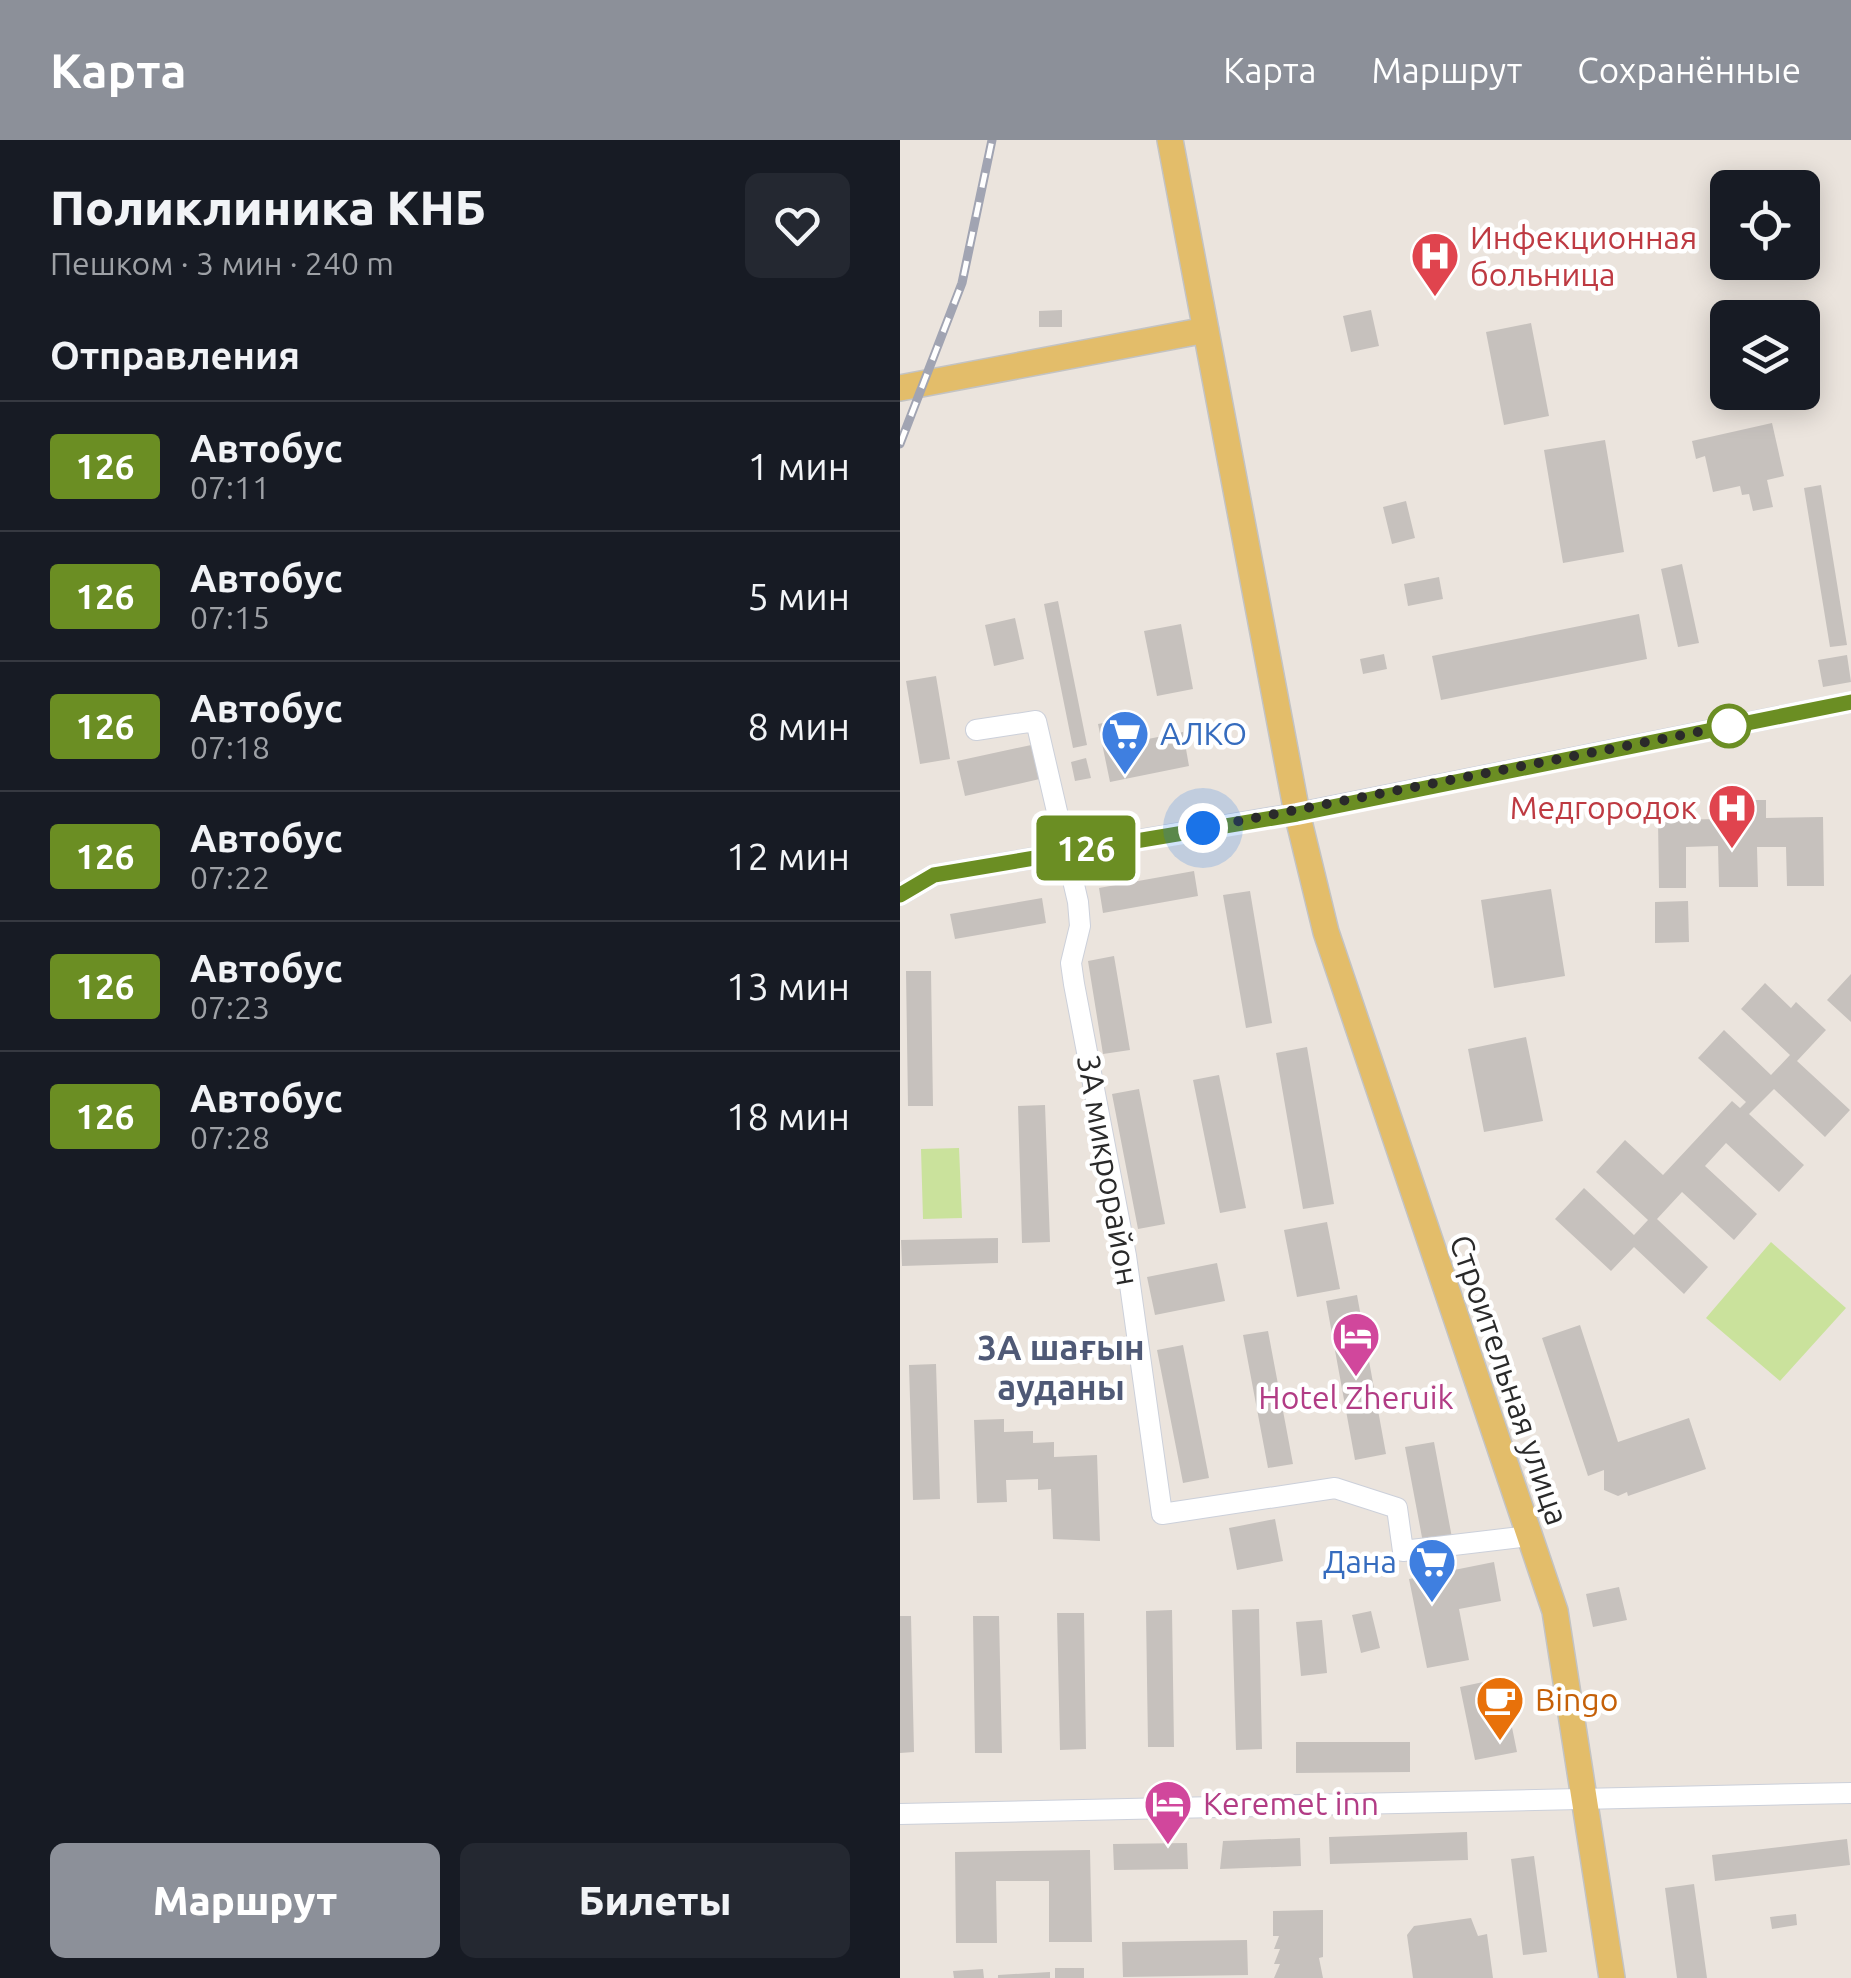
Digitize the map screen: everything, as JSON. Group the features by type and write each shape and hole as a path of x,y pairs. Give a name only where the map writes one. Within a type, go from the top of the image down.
{"main road":[{"name":"Строительная улица","path":"1170,140 1297,814 1326,932 1555,1610 1612,1978"},
{"path":"900,388 1206,330"}],"street":[{"path":"900,895 934,875 1297,814 1851,702"},
{"name":"3А микрорайон","path":"976,730 1036,722 1080,926 1071,963 1126,1256 1162,1514 1254,1496 1335,1488 1397,1508 1403,1551 1529,1536"},
{"path":"900,1814 1851,1793"}],"green space":[{"path":"959,1148 962,1218 923,1219 921,1149"},
{"path":"1771,1242 1846,1308 1780,1381 1706,1318"}],"building":[{"path":"1062,310 1062,327 1039,327 1039,311"},
{"path":"1371,310 1379,346 1351,352 1343,316"},
{"path":"1531,323 1549,416 1504,425 1486,332"},
{"path":"1772,423 1784,476 1767,480 1773,507 1753,511 1749,494 1742,495 1740,486 1713,492 1705,456 1696,459 1692,441"},
{"path":"1605,440 1624,552 1563,563 1544,450"},
{"path":"1821,485 1847,645 1830,647 1804,488"},
{"path":"1406,501 1415,538 1392,544 1383,507"},
{"path":"1682,564 1699,643 1678,647 1661,569"},
{"path":"1439,577 1443,599 1408,606 1404,584"},
{"path":"1058,601 1087,745 1073,748 1044,604"},
{"path":"1639,614 1647,659 1441,700 1432,656"},
{"path":"1015,618 1024,659 994,666 985,625"},
{"path":"1181,624 1193,689 1157,696 1144,631"},
{"path":"1384,654 1387,669 1363,674 1360,659"},
{"path":"1847,655 1851,682 1823,687 1818,660"},
{"path":"936,676 950,759 920,764 906,681"},
{"path":"1133,717 1138,741 1183,732 1189,766 1110,782 1098,724"},
{"path":"1036,744 1044,778 965,796 957,761"},
{"path":"1086,758 1091,778 1075,781 1071,762"},
{"path":"1723,800 1766,800 1766,818 1823,817 1824,886 1787,886 1786,847 1757,847 1758,887 1719,887 1718,846 1686,847 1686,888 1659,888 1658,820 1723,819"},
{"path":"1194,871 1198,896 1103,913 1099,888"},
{"path":"1551,889 1565,976 1494,988 1481,900"},
{"path":"1250,891 1272,1023 1246,1028 1223,895"},
{"path":"1042,898 1046,923 955,939 950,914"},
{"path":"1688,901 1689,942 1655,943 1655,902"},
{"path":"1114,956 1130,1050 1103,1054 1088,961"},
{"path":"906,971 931,971 933,1106 908,1106"},
{"path":"1851,974 1851,1022 1827,1000"},
{"path":"1765,983 1791,1008 1796,1002 1826,1030 1797,1061 1850,1110 1825,1137 1774,1089 1749,1114 1804,1165 1779,1192 1726,1143 1705,1166 1757,1214 1734,1240 1682,1192 1657,1219 1708,1267 1684,1294 1634,1247 1611,1271 1555,1219 1584,1188 1634,1235 1648,1220 1596,1172 1625,1140 1663,1175 1732,1101 1740,1108 1746,1102 1698,1058 1724,1030 1771,1075 1790,1055 1741,1009"},
{"path":"1526,1037 1543,1121 1484,1132 1468,1049"},
{"path":"1307,1047 1334,1204 1303,1209 1276,1053"},
{"path":"1219,1075 1246,1208 1220,1213 1193,1080"},
{"path":"1139,1089 1165,1224 1138,1229 1112,1094"},
{"path":"1045,1105 1050,1242 1022,1243 1018,1106"},
{"path":"1327,1222 1340,1289 1297,1297 1284,1230"},
{"path":"998,1238 998,1263 902,1266 901,1240"},
{"path":"1217,1263 1225,1301 1155,1315 1147,1277"},
{"name":"Hotel Zheruik","path":"1357,1295 1386,1454 1355,1460 1326,1301"},
{"path":"1580,1325 1618,1442 1689,1418 1706,1469 1628,1496 1627,1492 1618,1496 1604,1490 1604,1470 1588,1476 1542,1338"},
{"path":"1268,1331 1293,1464 1268,1468 1243,1335"},
{"path":"1183,1345 1209,1478 1183,1483 1157,1350"},
{"path":"936,1364 940,1499 913,1500 909,1365"},
{"path":"1004,1419 1004,1432 1033,1431 1033,1443 1054,1442 1054,1457 1097,1455 1100,1541 1053,1539 1051,1489 1038,1490 1038,1479 1006,1480 1007,1502 977,1503 974,1420"},
{"path":"1434,1442 1453,1543 1424,1548 1405,1447"},
{"path":"1275,1519 1283,1561 1237,1570 1229,1528"},
{"path":"1494,1562 1501,1601 1459,1609 1469,1660 1427,1668 1409,1579"},
{"path":"1619,1587 1627,1620 1593,1627 1586,1594"},
{"path":"1259,1609 1262,1749 1236,1750 1232,1610"},
{"path":"1172,1610 1174,1747 1148,1747 1146,1611"},
{"path":"1371,1611 1380,1648 1361,1653 1352,1615"},
{"path":"1057,1613 1084,1613 1086,1749 1060,1750"},
{"path":"900,1616 911,1616 914,1752 900,1753"},
{"path":"973,1616 999,1616 1002,1753 975,1753"},
{"path":"1322,1620 1327,1673 1301,1676 1296,1622"},
{"path":"1502,1678 1517,1752 1475,1760 1460,1687"},
{"path":"1296,1742 1410,1742 1410,1772 1296,1773"},
{"path":"1467,1832 1468,1860 1330,1864 1329,1837"},
{"path":"1300,1838 1301,1866 1220,1869 1223,1841"},
{"path":"1847,1839 1850,1865 1715,1881 1712,1855"},
{"path":"1187,1843 1188,1869 1114,1870 1113,1844"},
{"path":"1090,1850 1092,1942 1049,1942 1049,1881 996,1881 997,1943 956,1943 955,1852"},
{"path":"1534,1856 1547,1952 1523,1955 1511,1859"},
{"path":"1694,1884 1707,1978 1677,1978 1665,1888"},
{"path":"1323,1910 1323,1957 1319,1958 1323,1978 1274,1978 1280,1964 1274,1964 1280,1949 1274,1949 1279,1936 1273,1936 1273,1911"},
{"path":"1796,1914 1797,1925 1772,1929 1770,1917"},
{"path":"1471,1918 1478,1936 1487,1934 1493,1978 1413,1978 1407,1935 1414,1926"},
{"path":"1247,1940 1248,1975 1123,1977 1122,1942"},
{"path":"1055,1968 1084,1968 1084,1978 1055,1978"},
{"path":"983,1969 984,1978 954,1978 953,1971"},
{"path":"1050,1972 1050,1978 998,1978 998,1975"}],"railway":[{"path":"900,444 962,283 992,140"}],"bus line":[{"name":"126","path":"900,895 934,875 1297,814 1851,702"}],"place":[{"name":"Инфекционная больница","path":"1435,298"},
{"name":"АЛКО","path":"1125,776"},
{"name":"Медгородок","path":"1732,850"},
{"name":"Hotel Zheruik","path":"1356,1378"},
{"name":"Дана","path":"1432,1604"},
{"name":"Bingo","path":"1500,1742"},
{"name":"Keremet inn","path":"1168,1846"}],"district":[{"name":"3А шағын ауданы","path":"1061,1368"}],"route":[{"path":"1203,828 1297,814 1729,726"}]}
